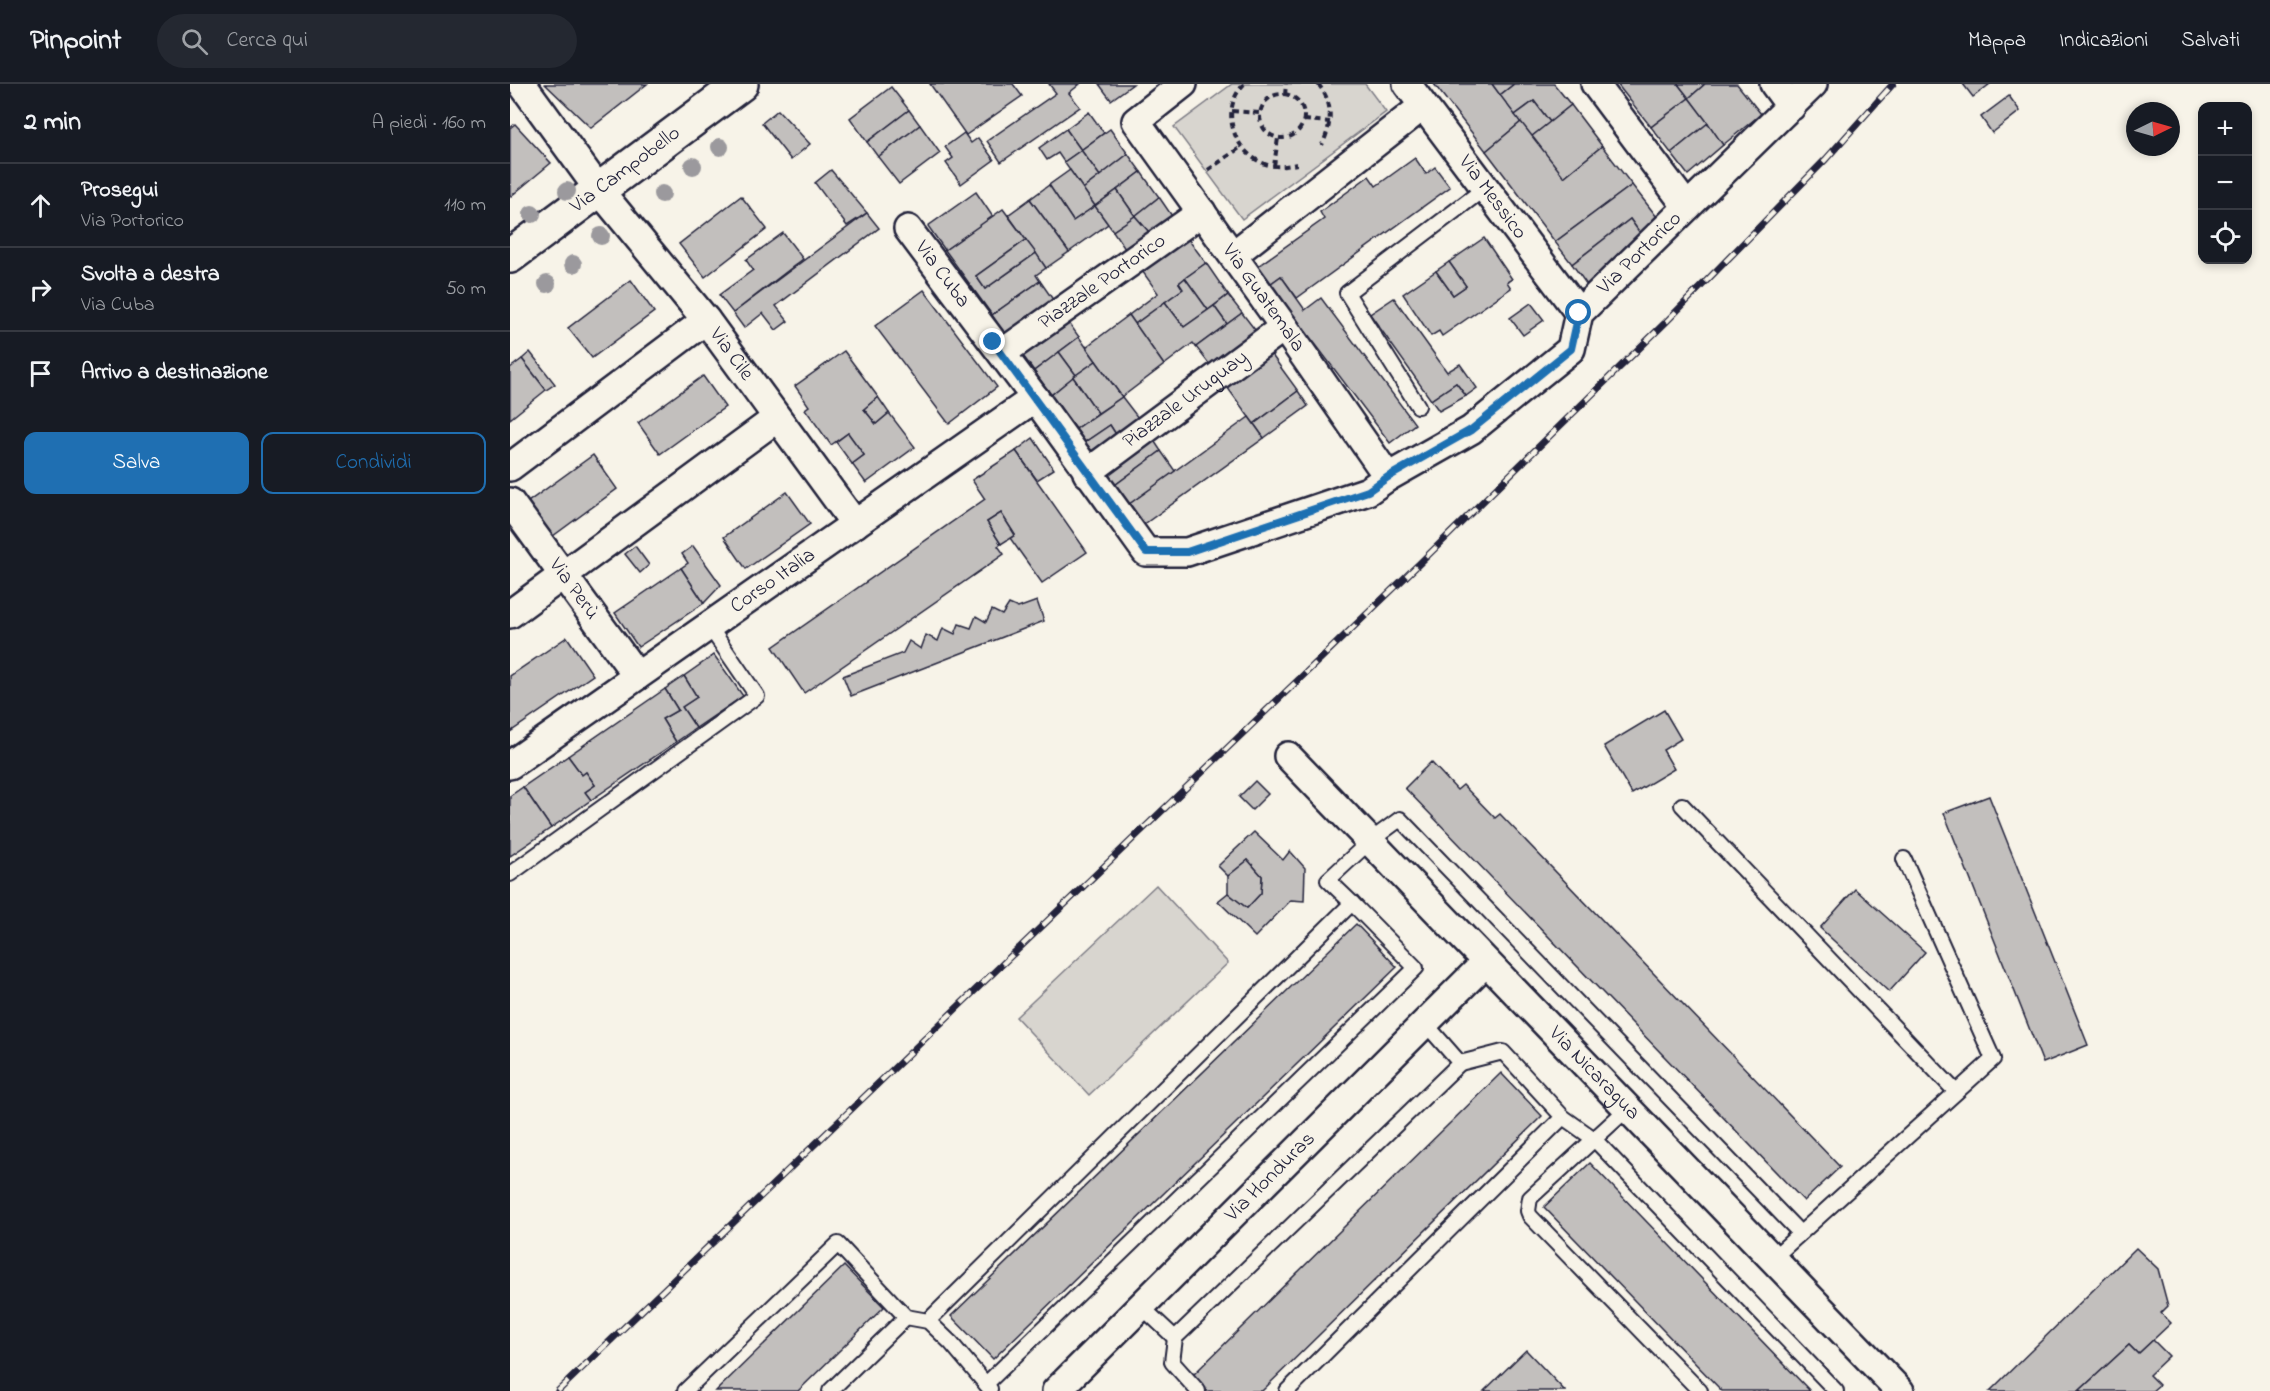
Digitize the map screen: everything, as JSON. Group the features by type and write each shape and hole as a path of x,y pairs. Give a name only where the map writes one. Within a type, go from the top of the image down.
{"main road":[{"name":"Via Campobello","path":"510,256 741,84"}],"street":[{"name":"Via Cile","path":"522,84 599,190 706,320 855,524"},
{"name":"Via Guatemala","path":"1183,84 1136,121 1388,477"},
{"name":"Via Messico","path":"1407,84 1579,313"},
{"path":"1595,84 1687,207"},
{"path":"1774,84 1791,107"},
{"name":"Via Portorico","path":"1146,552 1187,552 1368,491 1388,477 1471,430 1571,349 1579,313 1813,84"},
{"path":"1233,255 1424,106"},
{"name":"Piazzale Portorico","path":"1002,353 1202,212"},
{"name":"Via Cuba","path":"908,229 1002,353 1146,552"},
{"path":"510,467 706,320"},
{"name":"Piazzale Uruguay","path":"1087,473 1284,327"},
{"name":"Corso Italia","path":"510,765 1035,398"},
{"path":"510,614 777,418"},
{"name":"Via Perù","path":"510,502 638,676"},
{"name":"Via Nicaragua","path":"1288,756 1485,963 1900,1391"},
{"name":"Via Honduras","path":"1056,1391 1485,963"}],"lane":[{"path":"1418,406 1347,294 1485,188"},
{"path":"510,874 757,696 709,626"},
{"path":"1682,805 1956,1092"},
{"path":"685,1391 838,1244 906,1317 928,1321 951,1343 989,1388 1416,968 1328,880 1370,842 1400,819 1800,1233"},
{"path":"1772,1258 1993,1059 1904,859"},
{"path":"928,1321 1352,903"},
{"path":"1425,1023 1460,1063"},
{"path":"1198,1391 1172,1362 1175,1338 1460,1063 1503,1052 1563,1117 1594,1139 1836,1391"},
{"path":"1627,1109 1530,1198 1528,1211 1530,1216 1700,1391"},
{"path":"1287,1391 1563,1117"},
{"path":"1141,1306 1175,1338"},
{"path":"830,1391 906,1317"}],"path":[{"path":"1244,84 1233,102 1232,111 1233,133 1241,147 1252,158 1274,166 1282,167 1304,161"},
{"path":"1285,95 1286,84"},
{"path":"1316,152 1322,146 1329,131 1331,116 1328,100 1321,85"},
{"path":"1285,95 1298,102 1303,111 1304,120 1300,129 1292,136 1278,138 1265,131 1260,123 1260,112 1271,97 1285,95"},
{"path":"1232,111 1260,112"},
{"path":"1304,120 1330,122"},
{"path":"1274,166 1278,138"},
{"path":"1184,189 1241,147"}],"shaded area":[{"path":"1232,84 1365,84 1386,112 1242,219 1174,127"},
{"path":"1156,885 1228,963 1089,1095 1016,1017"}],"building":[{"path":"545,84 647,84 591,128"},
{"path":"930,84 1013,84 1022,96 966,135"},
{"path":"1049,84 1080,84 1069,93 1080,107 1001,162 987,141 1056,93"},
{"path":"1099,84 1133,84 1111,100"},
{"path":"1434,84 1492,84 1521,122 1486,151"},
{"path":"1492,84 1514,84 1500,95"},
{"path":"1514,84 1554,84 1571,105 1550,122 1534,101 1515,115 1500,95"},
{"path":"1617,84 1678,84 1689,98 1651,127"},
{"path":"1678,84 1705,84 1689,98"},
{"path":"1705,84 1737,84 1761,114 1723,145 1689,98"},
{"path":"1963,84 1990,84 1973,97"},
{"path":"891,87 909,110 867,142 850,118"},
{"path":"2009,96 2020,111 1992,133 1981,117"},
{"path":"1689,98 1708,123 1671,153 1651,127"},
{"path":"1534,101 1550,122 1531,137 1515,115"},
{"path":"1571,105 1602,146 1564,177 1531,137"},
{"path":"778,110 810,144 791,160 762,123"},
{"path":"909,110 920,125 878,157 867,142"},
{"path":"1089,112 1104,133 1081,150 1066,129"},
{"path":"1521,122 1564,177 1602,146 1632,185 1555,242 1486,151"},
{"path":"1708,123 1723,145 1688,175 1671,153"},
{"path":"515,124 551,163 510,197 510,128"},
{"path":"920,125 940,153 899,184 878,157"},
{"path":"1066,129 1081,150 1064,162 1058,153 1047,160 1039,148"},
{"path":"1110,129 1128,154 1100,176 1081,150"},
{"path":"964,133 971,143 978,138 994,160 961,184 946,163 953,158 945,147"},
{"path":"1081,150 1100,176 1083,189 1064,162"},
{"path":"1128,154 1141,172 1095,206 1083,189"},
{"path":"1415,158 1426,174 1435,167 1450,187 1297,298 1281,276 1270,284 1258,266 1324,219 1320,212 1369,176 1376,186"},
{"path":"831,170 867,213 847,226 815,183"},
{"path":"1070,170 1095,206 1073,221 1049,185"},
{"path":"1141,172 1159,197 1135,216 1117,190"},
{"path":"1049,185 1073,221 1095,206 1108,224 1069,252 1030,199"},
{"path":"1632,185 1657,217 1640,233 1630,219 1572,264 1555,242"},
{"path":"1117,190 1135,216 1113,231 1095,206"},
{"path":"976,192 993,217 945,250 928,226"},
{"path":"741,196 767,229 705,277 679,244"},
{"path":"1159,197 1172,216 1149,232 1135,216"},
{"path":"1030,199 1069,252 1046,268 1008,215"},
{"path":"1003,209 1026,240 976,276 985,289 1036,253 1046,268 1036,275 1040,281 992,315 945,250"},
{"path":"867,213 879,228 776,306 788,321 776,330 763,313 744,328 733,313"},
{"path":"1135,216 1149,232 1125,249 1113,231"},
{"path":"1630,219 1640,233 1587,285 1572,264"},
{"path":"783,233 803,259 733,313 719,295 753,270 746,260"},
{"path":"1185,235 1206,263 1179,283 1183,289 1135,324 1129,315 1158,293 1140,268"},
{"path":"1484,238 1512,279 1507,282 1511,288 1442,336 1439,331 1431,336 1403,294 1436,271 1453,295 1466,286 1449,262"},
{"path":"1026,240 1036,253 985,289 976,276"},
{"path":"1449,262 1466,286 1453,295 1436,271"},
{"path":"1206,263 1228,295 1208,310 1185,278"},
{"path":"1281,276 1305,310 1321,298 1415,424 1390,443 1270,284"},
{"path":"1185,278 1208,310 1184,327 1165,302 1183,289 1179,283"},
{"path":"631,280 654,312 592,358 568,328"},
{"path":"1040,281 1054,301 1006,336 992,315"},
{"path":"924,290 997,387 949,424 875,326"},
{"path":"1228,295 1242,313 1227,324 1214,306"},
{"path":"1394,298 1447,372 1460,364 1477,388 1466,396 1456,383 1431,400 1370,314"},
{"path":"1165,302 1184,327 1214,306 1227,324 1196,347 1193,343 1164,365 1135,324"},
{"path":"1531,303 1544,320 1523,335 1510,318"},
{"path":"1242,313 1259,335 1213,369 1196,347"},
{"path":"1129,315 1164,365 1122,397 1086,347"},
{"path":"1066,319 1079,337 1034,371 1021,353"},
{"path":"1079,337 1096,361 1076,375 1059,352"},
{"path":"844,351 878,397 864,409 876,424 889,413 915,447 866,483 852,464 864,455 848,433 831,445 805,409 809,406 795,386"},
{"path":"530,352 555,384 546,390 522,359"},
{"path":"1059,352 1076,375 1051,395 1034,371"},
{"path":"1271,354 1298,391 1254,424 1227,387"},
{"path":"522,359 546,390 510,419 510,368"},
{"path":"1096,361 1122,397 1098,413 1073,377"},
{"path":"703,376 725,407 660,454 638,423"},
{"path":"1073,377 1098,413 1076,429 1051,395"},
{"path":"1456,383 1466,396 1439,411 1431,400"},
{"path":"1298,391 1308,406 1264,438 1254,424"},
{"path":"878,397 889,413 876,424 864,409"},
{"path":"1122,397 1142,423 1119,439 1110,425 1085,442 1076,429"},
{"path":"1249,417 1264,438 1143,525 1129,504"},
{"path":"1110,425 1119,439 1095,455 1085,442"},
{"path":"848,433 864,455 852,464 836,442"},
{"path":"1033,438 1054,469 1037,480 1016,451"},
{"path":"1153,439 1161,451 1115,485 1106,473"},
{"path":"1016,451 1087,552 1042,583 1010,538 1015,535 1001,513 987,522 1001,544 998,546 1004,554 804,693 773,647 985,499 972,480"},
{"path":"1161,451 1175,471 1129,504 1115,485"},
{"path":"593,455 617,489 553,536 528,502"},
{"path":"787,492 810,524 746,569 724,537"},
{"path":"1001,513 1015,535 1001,544 987,522"},
{"path":"635,546 649,565 640,573 625,554"},
{"path":"693,546 721,585 704,603 681,568 688,563 682,554"},
{"path":"681,568 704,603 638,647 615,613"},
{"path":"1037,601 1044,621 851,696 843,676 903,653 909,641 921,649 926,635 938,641 943,628 955,634 959,624 971,628 976,616 986,622 992,610 1002,615 1009,604 1018,608"},
{"path":"567,637 593,675 510,732 510,676"},
{"path":"714,655 743,696 696,728 682,707 697,697 684,676"},
{"path":"684,676 697,697 682,707 696,728 676,742 662,719 678,710 665,689"},
{"path":"665,689 678,710 662,719 676,742 591,800 585,792 595,785 586,772 582,775 568,756"},
{"path":"1664,710 1681,739 1663,750 1674,769 1632,794 1604,746"},
{"path":"568,756 582,775 586,772 595,785 585,792 591,800 551,828 523,787"},
{"path":"1431,762 1457,790 1463,785 1495,818 1500,814 1840,1167 1804,1201 1405,788"},
{"path":"1255,781 1268,794 1252,810 1239,797"},
{"path":"523,787 551,828 510,856 510,796"},
{"path":"1989,796 2088,1045 2043,1063 1944,813"},
{"path":"1254,832 1283,860 1290,851 1305,868 1304,901 1291,900 1255,937 1218,901 1228,893 1247,908 1261,893 1262,876 1248,860 1228,876 1218,866"},
{"path":"1248,860 1262,876 1261,893 1247,908 1228,893 1228,876"},
{"path":"1855,889 1925,952 1889,992 1820,928"},
{"path":"1356,924 1397,967 993,1359 951,1316"},
{"path":"1501,1073 1542,1116 1262,1391 1207,1391 1192,1376"},
{"path":"1590,1163 1810,1391 1722,1391 1544,1207"},
{"path":"2136,1248 2158,1269 2168,1306 2161,1313 2171,1323 2138,1354 2129,1345 2079,1391 1990,1391"},
{"path":"844,1266 884,1307 798,1391 716,1391"},
{"path":"2153,1340 2169,1356 2149,1375 2159,1385 2152,1391 2079,1391 2129,1345 2138,1354"},
{"path":"1526,1350 1565,1391 1484,1391"}],"railway":[{"path":"558,1391 1420,563 1666,322 1826,159 1893,84"}],"route":[{"path":"993,342 1146,552 1187,552 1368,491 1388,477 1471,430 1571,349 1579,313"}]}
